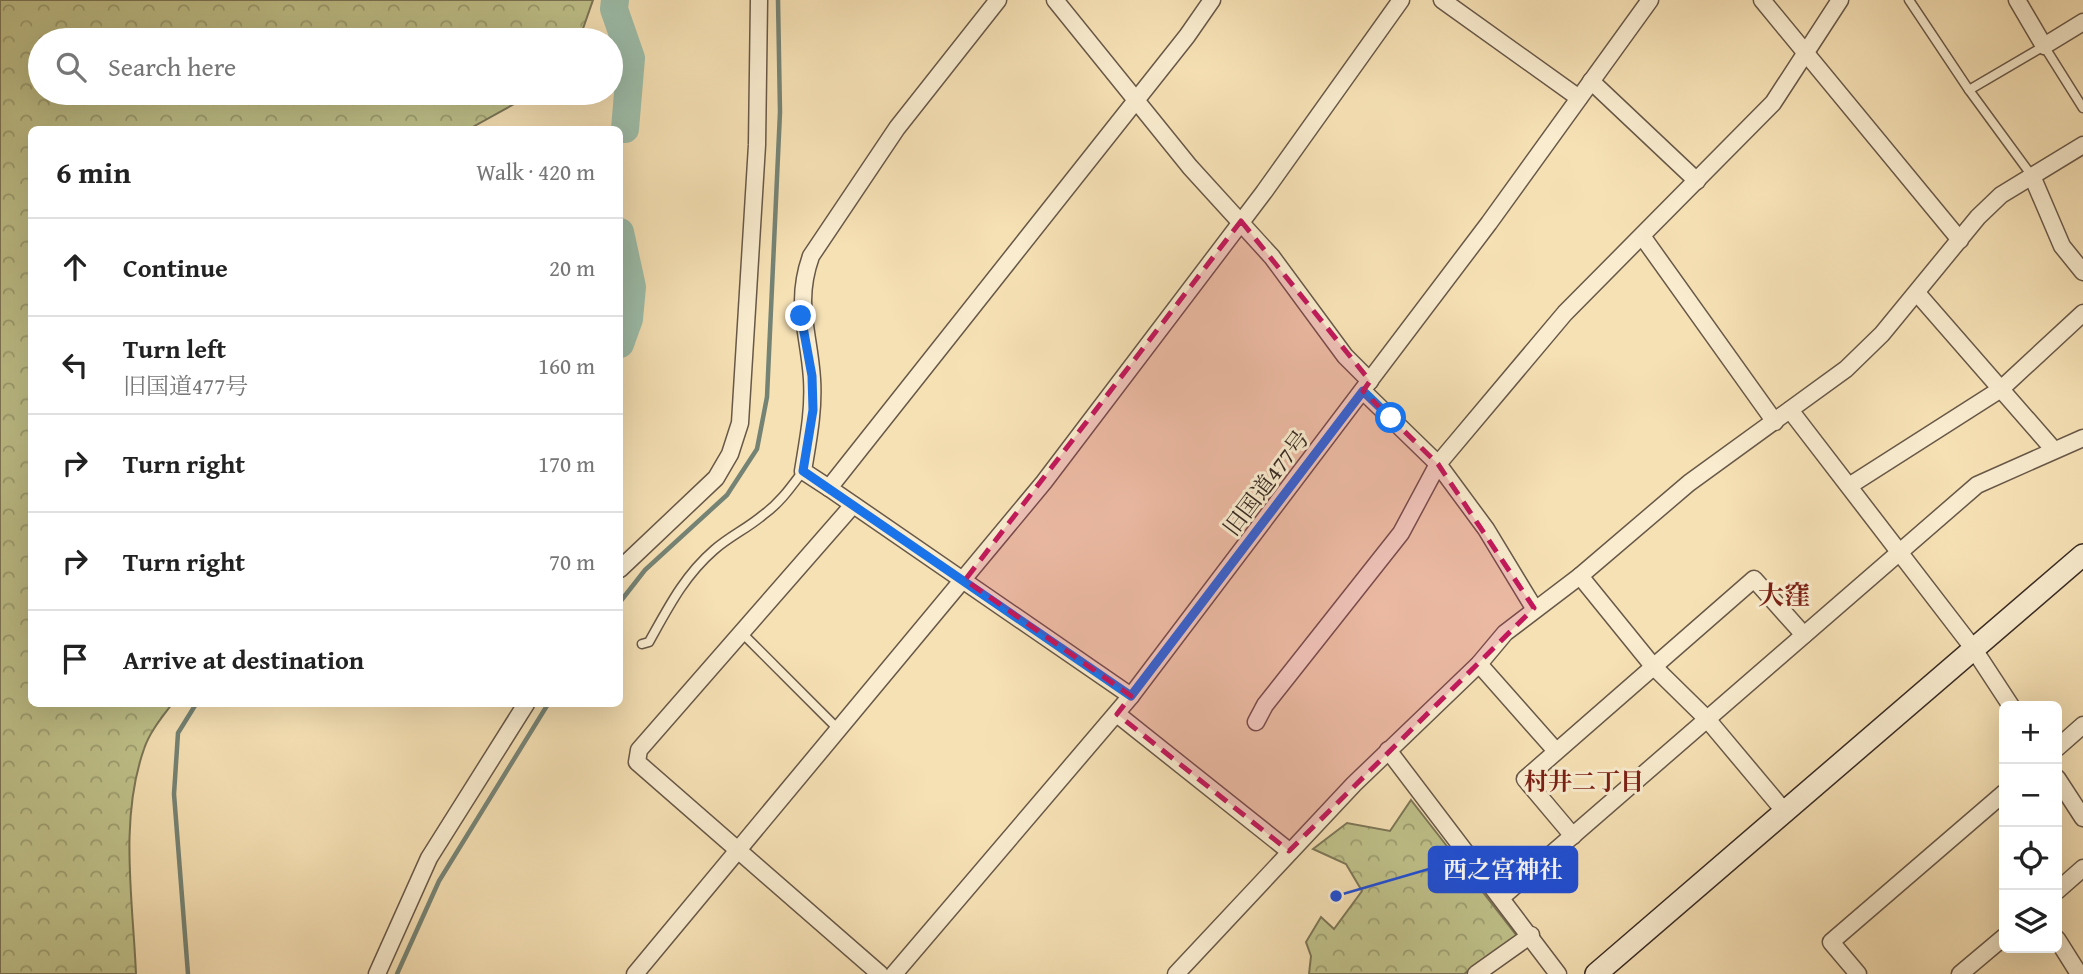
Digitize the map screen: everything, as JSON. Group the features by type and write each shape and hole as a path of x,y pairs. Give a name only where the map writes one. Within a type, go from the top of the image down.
{"street":[{"path":"623,566 716,478 730,454 740,423 757,145 759,0"},
{"path":"998,0 897,128 811,257 801,296 813,410 803,471 1131,696"},
{"path":"1055,0 1135,101 1292,282 1367,386 1438,464 1486,529 1534,608"},
{"path":"829,488 1212,0"},
{"path":"635,974 965,580 1114,392 1401,0"},
{"path":"1442,0 1579,97"},
{"name":"旧国道477号","path":"894,974 1131,696 1367,386 1650,0"},
{"path":"1762,0 1960,240"},
{"path":"1256,722 1265,705 1401,533 1438,464 1565,313 1773,103 1840,0"},
{"path":"2017,0 2044,46 2083,22"},
{"path":"1591,81 1697,181"},
{"path":"1176,974 1289,851 1388,750 1479,664 1505,633 1534,608 1580,576 1689,483 1867,350 1978,217 2001,195 2083,145"},
{"path":"2032,176 2062,246 2083,272"},
{"path":"1643,236 1774,422"},
{"path":"1917,293 2054,450"},
{"path":"1849,486 2001,389 2083,313"},
{"path":"1790,410 1973,648 2008,701"},
{"path":"1502,897 1977,485 2083,438"},
{"path":"853,505 639,750 637,762 880,974"},
{"path":"1596,974 2083,555"},
{"path":"1580,576 1653,666 1707,719 1785,812"},
{"path":"1573,836 1525,779 1653,666 1754,579 1804,635"},
{"path":"1479,664 1556,751"},
{"path":"377,974 429,858 524,707"},
{"path":"1117,714 1289,851"},
{"path":"2062,744 2083,725"},
{"path":"1388,750 1558,974"},
{"path":"2062,786 2083,818"},
{"path":"1858,974 1831,942 1999,797"},
{"path":"2058,890 2083,868"},
{"path":"1476,974 1531,935"},
{"path":"1960,974 1999,941"},
{"path":"2062,947 2079,974"}],"lane":[{"path":"1909,0 1969,90 2032,176"},
{"path":"1969,90 2044,46 2083,108"},
{"path":"642,644 649,642 668,604 697,567 714,550 763,516 785,496 803,471"},
{"path":"743,634 839,730"}],"highlighted area":[{"path":"1241,221 1370,381 1363,391 1438,464 1534,608 1289,851 1117,714 1131,696 965,580"}],"green space":[{"path":"0,0 593,0 583,28 28,28 28,105 512,105 474,126 28,126 28,707 170,707 146,743 136,776 132,804 129,861 136,974 0,974"},
{"path":"1411,800 1517,936 1464,974 1309,974 1311,956 1306,942 1321,917 1334,929 1362,891 1346,864 1313,849 1347,823 1390,831"}],"waterway":[{"path":"615,0 614,9 621,28"},
{"path":"623,598 645,570 727,495 757,449 767,397 780,112 778,0"},
{"path":"623,35 631,58 625,129"},
{"path":"623,246 632,287 629,319 623,336"},
{"path":"188,974 174,794 178,733 194,707"},
{"path":"397,974 439,881 546,707"}],"place":[{"name":"西之宮神社","path":"1336,896"}],"district":[{"name":"大窪","path":"1784,595"},
{"name":"村井二丁目","path":"1584,782"}],"route":[{"path":"801,316 812,376 813,410 803,471 1131,696 1363,391 1391,418"}]}
